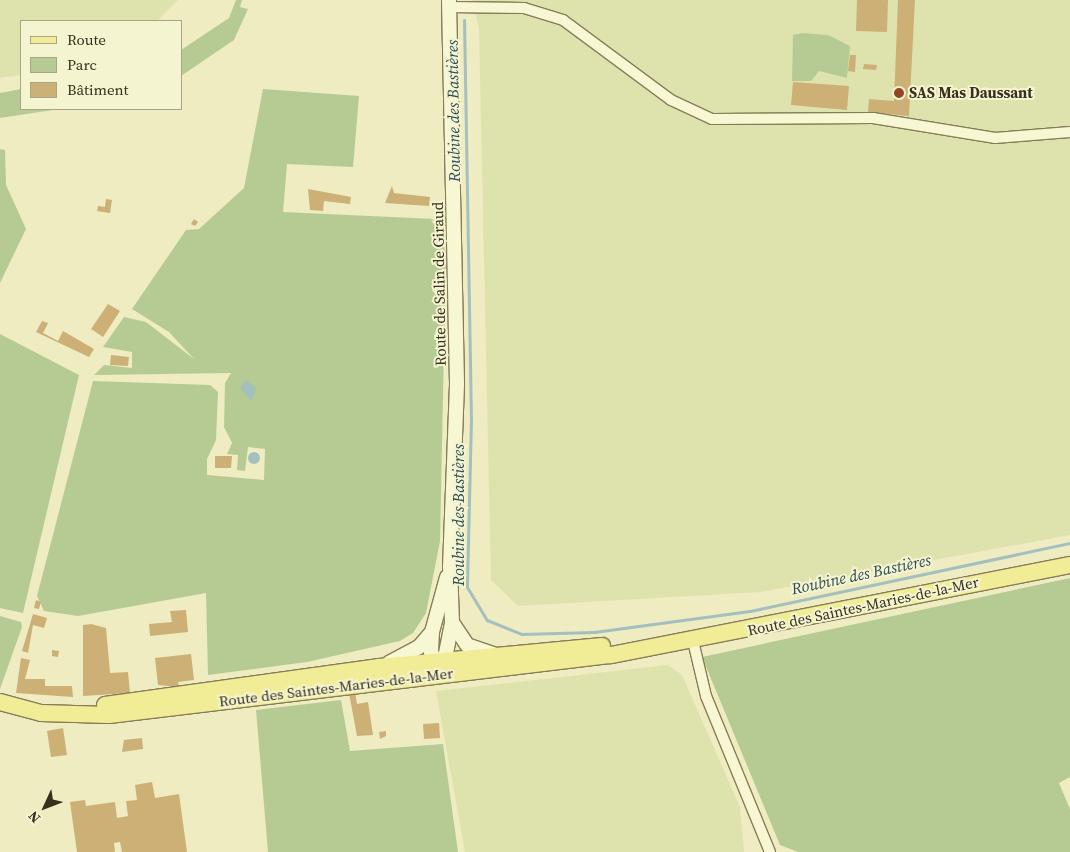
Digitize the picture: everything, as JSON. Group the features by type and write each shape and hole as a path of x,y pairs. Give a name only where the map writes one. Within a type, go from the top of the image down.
{"main road":[{"name":"Route de Salin de Giraud","path":"441,665 452,624 450,567 457,384 449,4"},
{"name":"Route des Saintes-Maries-de-la-Mer","path":"3,703 41,713 109,716 441,665 494,654 693,641 1066,564"},
{"name":"Route de Salin de Giraud","path":"441,665 432,632 450,567"},
{"path":"452,624 467,645 494,654"},
{"path":"379,667 408,655 432,632"},
{"name":"Route des Saintes-Maries-de-la-Mer","path":"3,703 130,702 379,667 611,655 667,644"}],"street":[{"path":"449,4 524,8 563,20 671,100 712,119 873,118 995,138 1070,132"},
{"path":"693,641 706,696 770,852"}],"green space":[{"path":"0,0 178,0 158,20 20,20 20,75 0,78"},
{"path":"236,0 242,0 240,7 248,9 234,40 182,75 182,49 229,18"},
{"path":"472,0 1070,0 1070,535 760,592 518,606 491,580 479,28"},
{"path":"802,33 828,35 850,46 847,78 819,71 811,81 792,81 793,35"},
{"path":"20,89 20,110 52,110 0,118 0,93"},
{"path":"263,89 359,96 353,167 287,164 283,212 435,219 446,253 440,541 426,613 413,633 400,641 307,662 208,675 206,593 78,616 44,611 37,596 93,381 210,385 218,392 216,440 207,459 207,475 264,480 265,449 248,447 245,471 237,470 238,455 227,454 232,443 224,427 225,383 231,373 94,375 104,365 132,368 132,352 103,347 124,317 146,322 194,359 169,332 132,309 186,230 199,229 244,188"},
{"path":"0,149 5,150 6,185 26,229 0,283"},
{"path":"0,334 79,375 23,613 0,608"},
{"path":"1070,578 1070,777 1059,783 1070,809 1070,852 798,852 780,845 702,657"},
{"path":"0,616 21,622 22,627 0,689"},
{"path":"668,665 682,675 740,807 744,852 465,852 436,691"},
{"path":"341,700 350,751 443,744 458,852 268,852 256,710"}],"water":[{"path":"246,380 256,388 251,401 240,388"},
{"path":"252,452 256,452 260,458 256,464 252,464 248,460 248,456"}],"building":[{"path":"857,0 888,0 887,32 856,31"},
{"path":"898,0 915,0 909,116 868,112 869,99 894,101"},
{"path":"850,55 856,55 855,72 848,71"},
{"path":"864,64 877,65 876,70 863,69"},
{"path":"793,82 849,86 847,110 791,105"},
{"path":"392,186 394,193 430,197 429,206 385,203"},
{"path":"308,189 351,197 350,204 324,201 323,211 310,210"},
{"path":"106,199 112,200 110,213 97,211 98,206 105,207"},
{"path":"435,202 442,202 442,217 436,216"},
{"path":"194,219 198,222 195,226 191,224"},
{"path":"108,304 120,311 103,337 91,329"},
{"path":"42,321 48,323 43,333 58,341 63,331 94,349 89,357 36,332"},
{"path":"111,355 129,357 128,366 110,365"},
{"path":"215,456 232,456 231,468 215,468"},
{"path":"36,600 41,602 39,609 34,608"},
{"path":"186,610 188,632 150,636 149,624 172,622 170,611"},
{"path":"33,614 47,618 44,628 33,625 28,653 22,651"},
{"path":"91,624 106,628 110,673 128,672 130,693 83,696 83,625"},
{"path":"52,650 59,651 58,657 52,656"},
{"path":"191,654 194,680 178,682 179,687 158,685 155,658"},
{"path":"21,658 30,660 25,679 45,679 45,686 72,686 73,697 16,693"},
{"path":"355,692 357,704 368,702 373,735 357,736 349,693"},
{"path":"439,723 440,738 424,739 423,724"},
{"path":"63,728 67,755 51,757 47,731"},
{"path":"386,731 386,736 380,739 379,732"},
{"path":"142,738 143,749 122,752 124,740"},
{"path":"152,782 155,798 179,794 187,852 122,852 120,842 114,843 115,852 77,852 70,802 85,800 86,806 115,802 117,818 128,816 126,801 137,800 135,785"}],"waterway":[{"name":"Roubine des Bastières","path":"464,20 471,419 467,587 487,620 521,634 594,632 750,611 1070,543"}],"place":[{"name":"SAS Mas Daussant","path":"899,93"}]}
